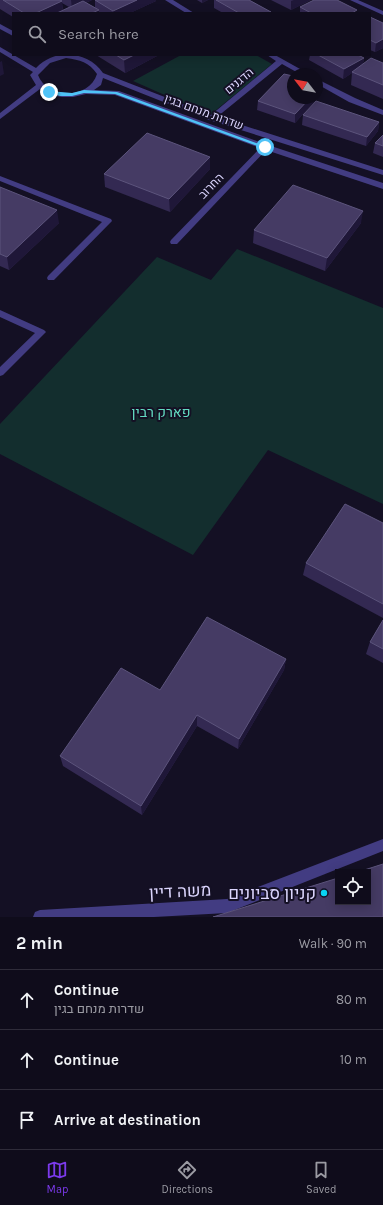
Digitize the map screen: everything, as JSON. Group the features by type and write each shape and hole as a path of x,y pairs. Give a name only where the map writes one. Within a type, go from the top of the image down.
{"street":[{"path":"168,0 189,12"},
{"path":"353,0 383,13"},
{"path":"174,12 183,8"},
{"path":"0,26 12,33"},
{"path":"0,49 37,71"},
{"path":"53,56 66,56 92,62 101,74 98,83 84,92 72,94 49,92 38,87 35,82 34,75 41,65 53,56"},
{"path":"272,56 294,68"},
{"name":"הדגנים","path":"212,118 281,61"},
{"name":"שדרות מנחם בגין","path":"101,74 212,118 383,173"},
{"path":"323,84 352,100 383,113"},
{"path":"0,117 38,87"},
{"name":"שדרות מנחם בגין","path":"84,92 116,93 265,147 383,186"},
{"name":"החרוב","path":"174,242 265,147"},
{"path":"0,178 108,221 51,278"},
{"path":"0,314 41,332 0,373"},
{"name":"משה דיין","path":"40,917 226,906 383,845"}],"green space":[{"path":"179,56 258,56 272,64 210,115 133,81"},
{"name":"פארק רבין","path":"237,249 383,308 383,504 268,450 193,555 0,454 0,424 157,257 211,280"}],"building":[{"path":"3,0 62,1 38,12 22,12"},
{"path":"95,0 137,0 113,11"},
{"path":"216,0 249,0 271,12 237,12"},
{"path":"314,0 337,0 357,10 354,12 309,12 300,7"},
{"path":"83,1 99,10 94,12 59,12"},
{"path":"371,17 383,23 383,39 376,43 371,40"},
{"path":"118,56 132,56 124,60"},
{"path":"320,56 360,56 364,58 344,69"},
{"path":"371,58 383,63 383,85 352,72"},
{"path":"284,74 287,75 287,104 304,104 295,114 258,101"},
{"path":"323,103 379,122 367,137 303,115 313,104"},
{"path":"147,133 210,157 169,199 104,174"},
{"path":"383,135 383,146 375,143"},
{"path":"293,185 363,211 327,258 254,230"},
{"path":"0,187 57,210 7,257 0,254"},
{"path":"345,504 383,523 383,604 306,563"},
{"path":"207,617 286,659 239,739 197,715 141,806 60,756 121,668 160,690"},
{"path":"383,620 383,649 370,642"},
{"name":"קניון סביונים","path":"383,864 383,917 213,917 335,879 335,905 371,905 371,869 367,869"}],"place":[{"name":"קניון סביונים","path":"324,893"}],"route":[{"path":"49,92 60,94 84,92 116,93 265,147"}]}
